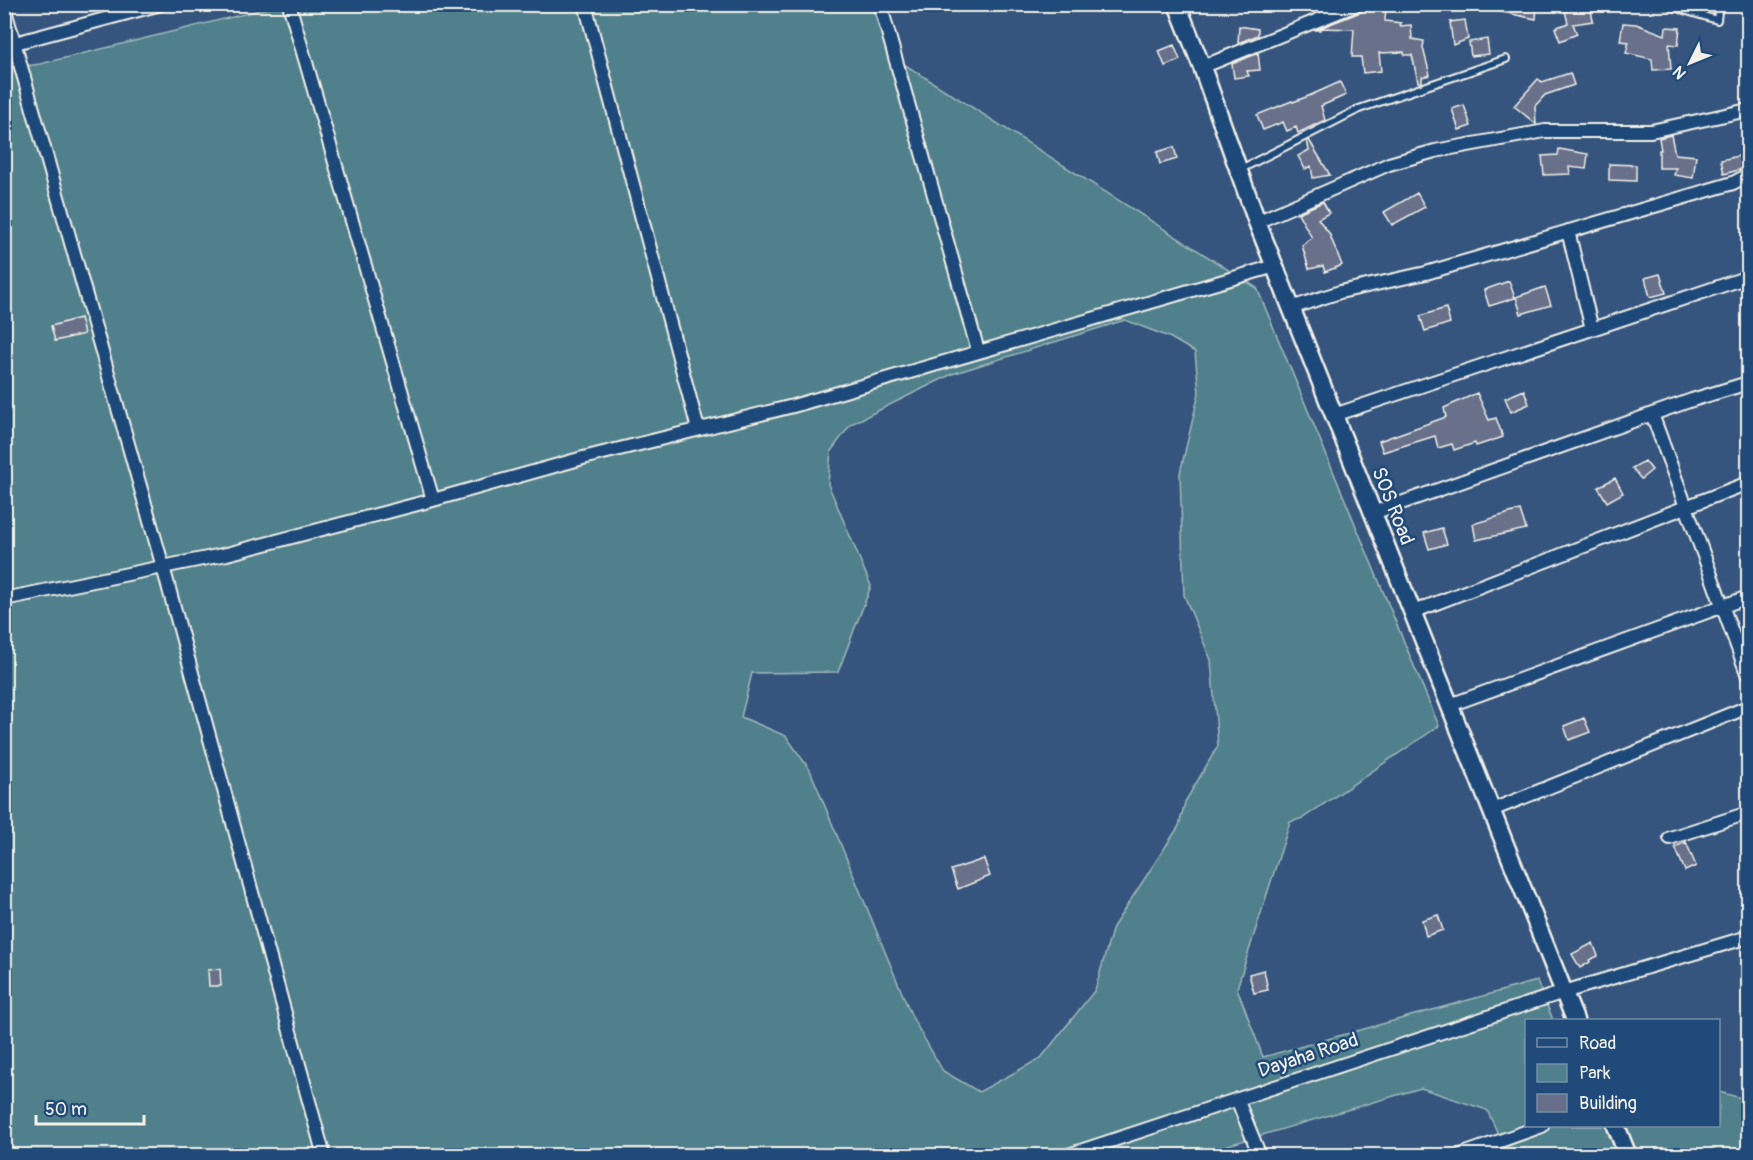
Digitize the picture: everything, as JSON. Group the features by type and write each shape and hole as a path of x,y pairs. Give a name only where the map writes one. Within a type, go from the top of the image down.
{"street":[{"path":"10,45 161,4"},
{"path":"289,4 433,500"},
{"path":"585,4 698,429"},
{"path":"880,4 978,351"},
{"name":"SOS Road","path":"1177,4 1257,222 1575,1019"},
{"path":"1202,67 1358,4"},
{"path":"4,7 10,45 163,567 324,1155"},
{"path":"1257,222 1389,164 1435,151 1545,131 1651,130 1749,110"},
{"path":"1291,308 1340,292 1426,273 1733,183 1749,175"},
{"path":"1568,231 1592,329"},
{"path":"4,599 227,554 583,458 793,406 1275,266"},
{"path":"1334,415 1749,277"},
{"path":"1373,513 1652,414 1749,383"},
{"path":"1652,414 1749,675"},
{"path":"1413,612 1749,483"},
{"path":"1450,705 1749,597"},
{"path":"1491,810 1749,707"},
{"path":"1670,838 1749,813"},
{"name":"Dayaha Road","path":"1065,1155 1564,992 1749,937"},
{"path":"1237,1099 1260,1155"},
{"path":"1458,1155 1536,1127"},
{"path":"1617,1127 1628,1155"}],"lane":[{"path":"1664,4 1716,20 1719,4"},
{"path":"1239,170 1359,109 1506,60"}],"green space":[{"path":"281,5 879,5 891,56 1257,288 1439,726 1303,818 1290,822 1237,988 1263,1057 1537,981 1553,1019 1525,1019 1525,1127 1720,1127 1720,1092 1748,1100 1748,1155 1508,1155 1487,1110 1421,1088 1191,1156 5,1155 4,69 40,64","holes":["1125,320 1169,337 1195,352 1199,393 1180,473 1184,595 1211,660 1218,746 1185,802 1179,826 1113,927 1095,990 1041,1058 979,1092 943,1071 912,1017 810,770 786,736 741,717 752,673 838,672 871,586 828,484 831,451 851,424 952,374"]}],"building":[{"path":"1493,4 1537,4 1536,19 1492,10"},
{"path":"1590,4 1593,21 1573,24 1577,34 1560,41 1555,28 1568,23 1565,11"},
{"path":"1366,5 1386,5 1385,21 1401,23 1400,26 1411,25 1412,39 1424,41 1423,48 1430,75 1422,77 1422,82 1418,82 1412,55 1404,55 1404,52 1379,53 1381,71 1363,73 1361,57 1352,57 1354,29 1321,28 1321,30 1315,30 1361,12"},
{"path":"1465,20 1468,39 1453,45 1450,22"},
{"path":"1623,23 1636,24 1665,35 1666,27 1680,28 1678,45 1669,44 1671,69 1653,70 1652,59 1626,53 1629,42 1620,41"},
{"path":"1239,26 1258,29 1258,35 1238,43"},
{"path":"1487,39 1489,54 1471,56 1469,42"},
{"path":"1174,45 1180,60 1165,66 1159,51"},
{"path":"1258,53 1260,70 1247,71 1249,76 1234,78 1232,64"},
{"path":"1570,73 1574,85 1545,95 1535,106 1536,124 1514,106 1538,79 1542,82"},
{"path":"1340,82 1346,95 1321,106 1325,120 1298,133 1296,127 1287,131 1283,122 1263,130 1257,115"},
{"path":"1464,105 1471,126 1459,130 1452,109"},
{"path":"1671,135 1675,154 1696,156 1693,178 1674,175 1676,168 1659,168 1659,150 1661,150 1659,138"},
{"path":"1309,140 1330,175 1313,178 1311,166 1305,169 1298,156 1309,150 1307,141"},
{"path":"1174,147 1177,159 1160,164 1157,152"},
{"path":"1559,149 1588,154 1586,169 1569,167 1570,174 1544,175 1542,156 1558,155"},
{"path":"1739,156 1742,169 1724,174 1721,160"},
{"path":"1609,164 1636,165 1636,181 1609,180"},
{"path":"1417,193 1425,207 1392,225 1384,212"},
{"path":"1323,202 1329,213 1318,219 1329,233 1342,265 1325,272 1323,266 1309,269 1302,245 1312,238 1298,213"},
{"path":"1660,274 1666,293 1650,297 1645,278"},
{"path":"1509,281 1515,298 1489,306 1484,290"},
{"path":"1545,287 1551,305 1521,314 1516,297"},
{"path":"1446,308 1450,323 1425,331 1420,316"},
{"path":"80,318 84,334 55,341 51,326"},
{"path":"1524,390 1529,404 1511,412 1505,398"},
{"path":"1477,393 1489,420 1496,418 1503,437 1454,450 1452,444 1438,448 1435,436 1383,452 1379,441 1446,417 1444,408"},
{"path":"1645,461 1652,470 1641,479 1632,468"},
{"path":"1615,478 1623,493 1607,502 1598,487"},
{"path":"1520,510 1526,529 1476,540 1473,524"},
{"path":"1442,528 1447,544 1429,549 1424,533"},
{"path":"1584,718 1590,732 1569,740 1564,726"},
{"path":"1686,842 1696,866 1685,871 1675,847"},
{"path":"984,859 990,876 958,889 951,870"},
{"path":"1438,915 1443,930 1426,936 1422,920"},
{"path":"1593,943 1598,956 1580,968 1572,954"},
{"path":"220,969 221,986 209,986 208,970"},
{"path":"1264,970 1268,990 1254,993 1249,974"}]}
